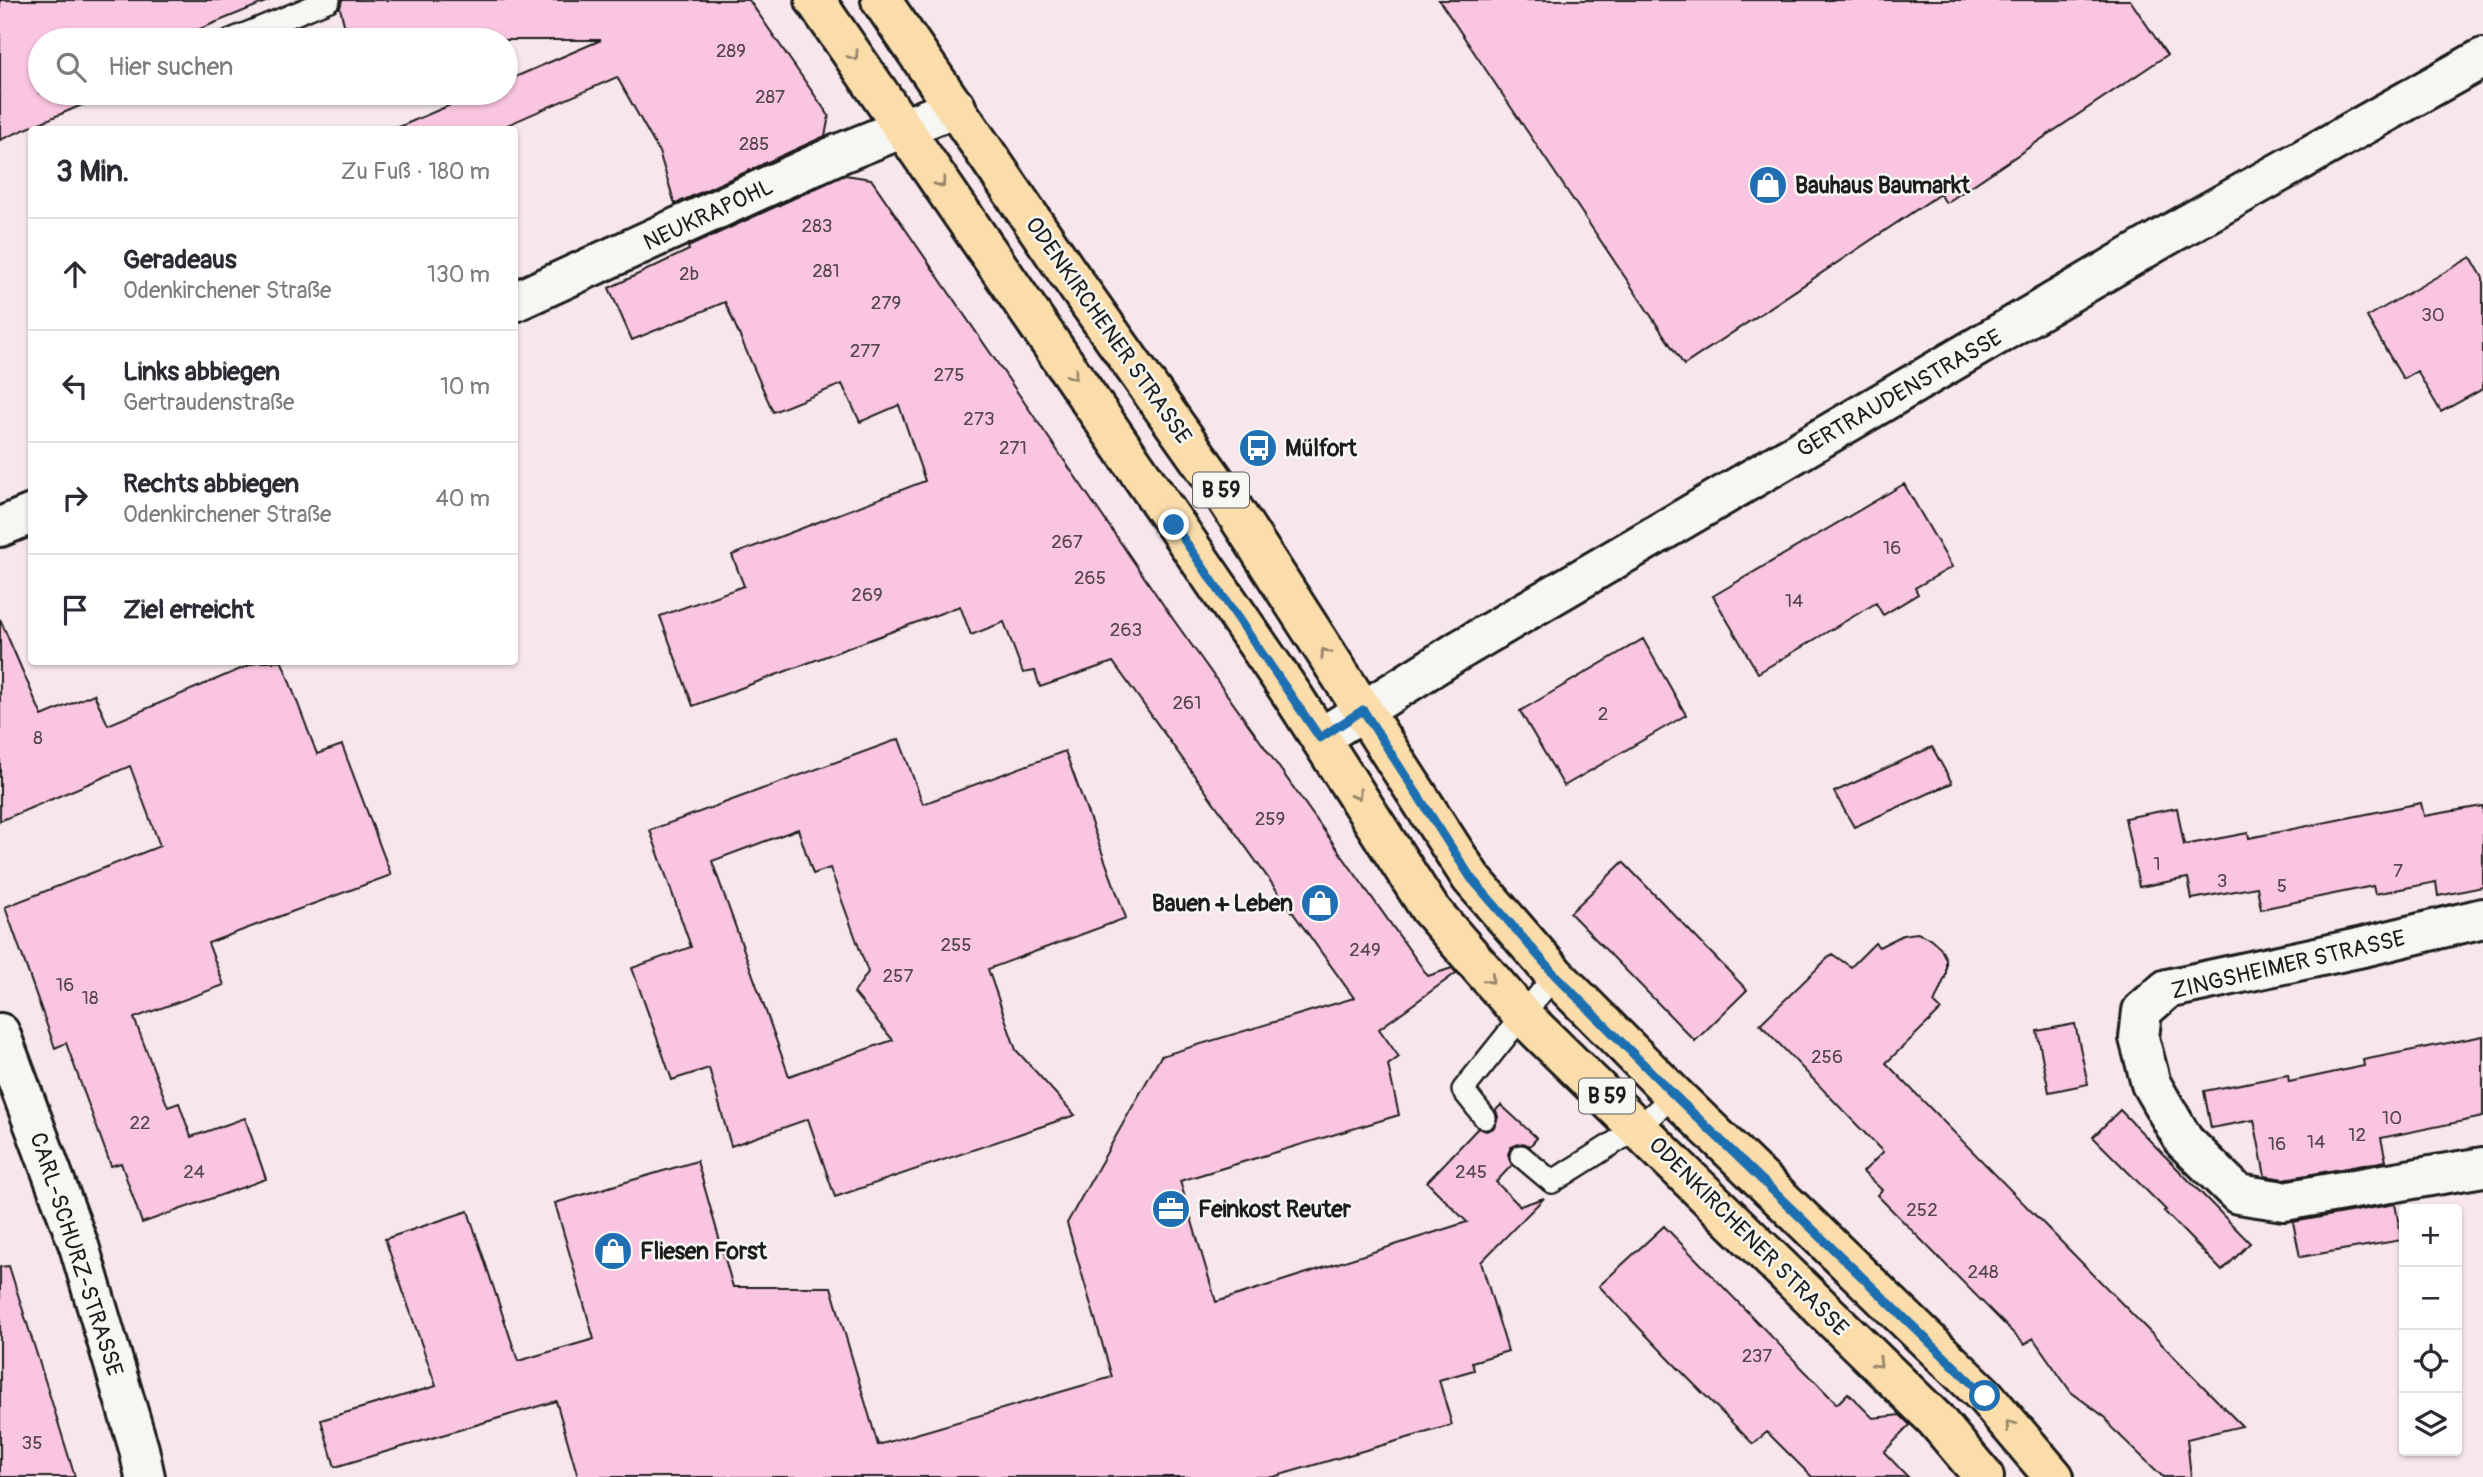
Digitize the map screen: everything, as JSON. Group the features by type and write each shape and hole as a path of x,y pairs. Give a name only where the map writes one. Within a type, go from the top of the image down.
{"main road":[{"name":"ODENKIRCHENER STRASSE","path":"815,0 1320,738 1429,908 1522,1015 1936,1419 1984,1477"},
{"name":"ODENKIRCHENER STRASSE","path":"881,0 1070,276 1222,491 1471,878 1555,975 1674,1095 1985,1396 2054,1477"}],"street":[{"name":"GERTRAUDENSTRASSE","path":"1320,738 1458,651 2161,239 2483,58"},
{"name":"NEUKRAPOHL","path":"518,300 902,127 956,107"},
{"path":"0,527 28,516"},
{"name":"ZINGSHEIMER STRASSE","path":"2483,918 2167,989 2142,1011 2139,1038 2151,1084 2184,1141 2238,1194 2284,1201 2483,1167"},
{"name":"CARL-SCHURZ-STRASSE","path":"0,1033 79,1246 145,1477"}],"lane":[{"path":"260,28 329,0"},
{"path":"1485,1118 1463,1090 1555,975"},
{"path":"1521,1156 1552,1182 1639,1127 1674,1095"}],"building":[{"path":"0,0 268,0 202,28 28,28 28,105 82,105 0,140"},
{"path":"342,0 749,0 829,116 825,136 675,204 659,152 617,77 505,126 401,126 450,105 518,105 518,76 601,40 518,40 518,28 345,28 340,8"},
{"name":"Bauhaus Baumarkt","path":"1439,0 2130,0 2167,55 1946,203 1940,194 1684,365"},
{"path":"845,175 871,179 1173,619 1428,976 1452,968 1456,973 1379,1029 1399,1057 1388,1065 1399,1115 1180,1181 1216,1302 1467,1222 1427,1182 1478,1128 1486,1131 1494,1128 1498,1117 1496,1110 1501,1105 1537,1138 1530,1146 1523,1143 1511,1147 1508,1154 1512,1165 1496,1182 1520,1206 1544,1198 1481,1262 1508,1351 1472,1362 1474,1370 1439,1380 1452,1425 1273,1477 578,1477 556,1401 335,1467 321,1420 436,1386 385,1239 468,1211 518,1361 594,1339 555,1203 697,1161 733,1287 831,1287 878,1445 1112,1377 1067,1223 1161,1056 1354,998 1113,662 1040,687 1035,671 1023,673 1004,622 971,635 960,606 693,706 660,616 744,586 732,555 925,481 899,405 860,422 842,384 773,412 725,302 632,340 609,288 689,250 688,247"},
{"path":"2471,257 2483,278 2483,389 2441,412 2417,371 2403,379 2367,317"},
{"path":"1904,484 1952,567 1915,588 1918,594 1883,615 1876,603 1758,673 1713,596"},
{"path":"0,619 42,716 94,694 108,725 250,665 283,665 317,754 342,745 391,875 208,943 224,985 134,1018 168,1107 179,1103 191,1137 245,1118 266,1179 142,1223 121,1163 111,1166 66,1043 55,1048 5,907 160,846 130,766 0,821"},
{"path":"1643,639 1686,715 1564,786 1520,711"},
{"path":"899,739 923,804 1065,751 1126,918 988,969 1016,1050 1075,1115 835,1197 808,1119 731,1146 709,1068 672,1080 632,968 691,947 650,830","holes":["798,829 813,874 830,868 868,972 854,993 893,1040 789,1076 712,861"]},
{"path":"1932,747 1952,783 1854,827 1834,792"},
{"path":"2421,803 2424,816 2483,806 2483,887 2438,896 2436,882 2375,894 2373,886 2261,909 2257,887 2192,899 2188,878 2139,887 2125,818 2177,808 2184,845 2248,833 2249,838"},
{"path":"1623,862 1747,990 1695,1041 1570,913"},
{"path":"1917,933 1930,938 1940,947 1946,959 1946,975 1934,1003 1941,1010 1886,1063 2242,1426 2187,1439 2191,1477 2163,1477 2111,1427 2106,1418 2071,1392 2033,1338 2025,1345 1877,1195 1882,1190 1863,1172 1883,1152 1760,1024 1832,954 1851,967 1875,943 1879,947 1903,935"},
{"path":"2075,1024 2088,1084 2049,1092 2037,1031"},
{"path":"2483,1036 2483,1117 2381,1138 2386,1161 2284,1179 2265,1176 2254,1120 2211,1128 2204,1091 2288,1075 2289,1082 2364,1066 2363,1060"},
{"path":"2120,1110 2250,1243 2222,1271 2093,1137"},
{"path":"2395,1204 2399,1240 2300,1257 2293,1222"},
{"path":"1664,1226 1837,1404 1848,1393 1873,1418 1900,1415 1910,1425 1884,1452 1908,1477 1812,1477 1767,1432 1753,1444 1673,1363 1599,1286"},
{"path":"9,1266 75,1477 0,1477 0,1267"}],"place":[{"name":"Bauhaus Baumarkt","path":"1768,185"},
{"name":"Mülfort","path":"1258,448"},
{"name":"Bauen + Leben","path":"1320,903"},
{"name":"Feinkost Reuter","path":"1171,1209"},
{"name":"Fliesen Forst","path":"613,1251"}],"route":[{"path":"1174,525 1320,738 1363,710 1471,878 1555,975 1674,1095 1985,1396"}]}
